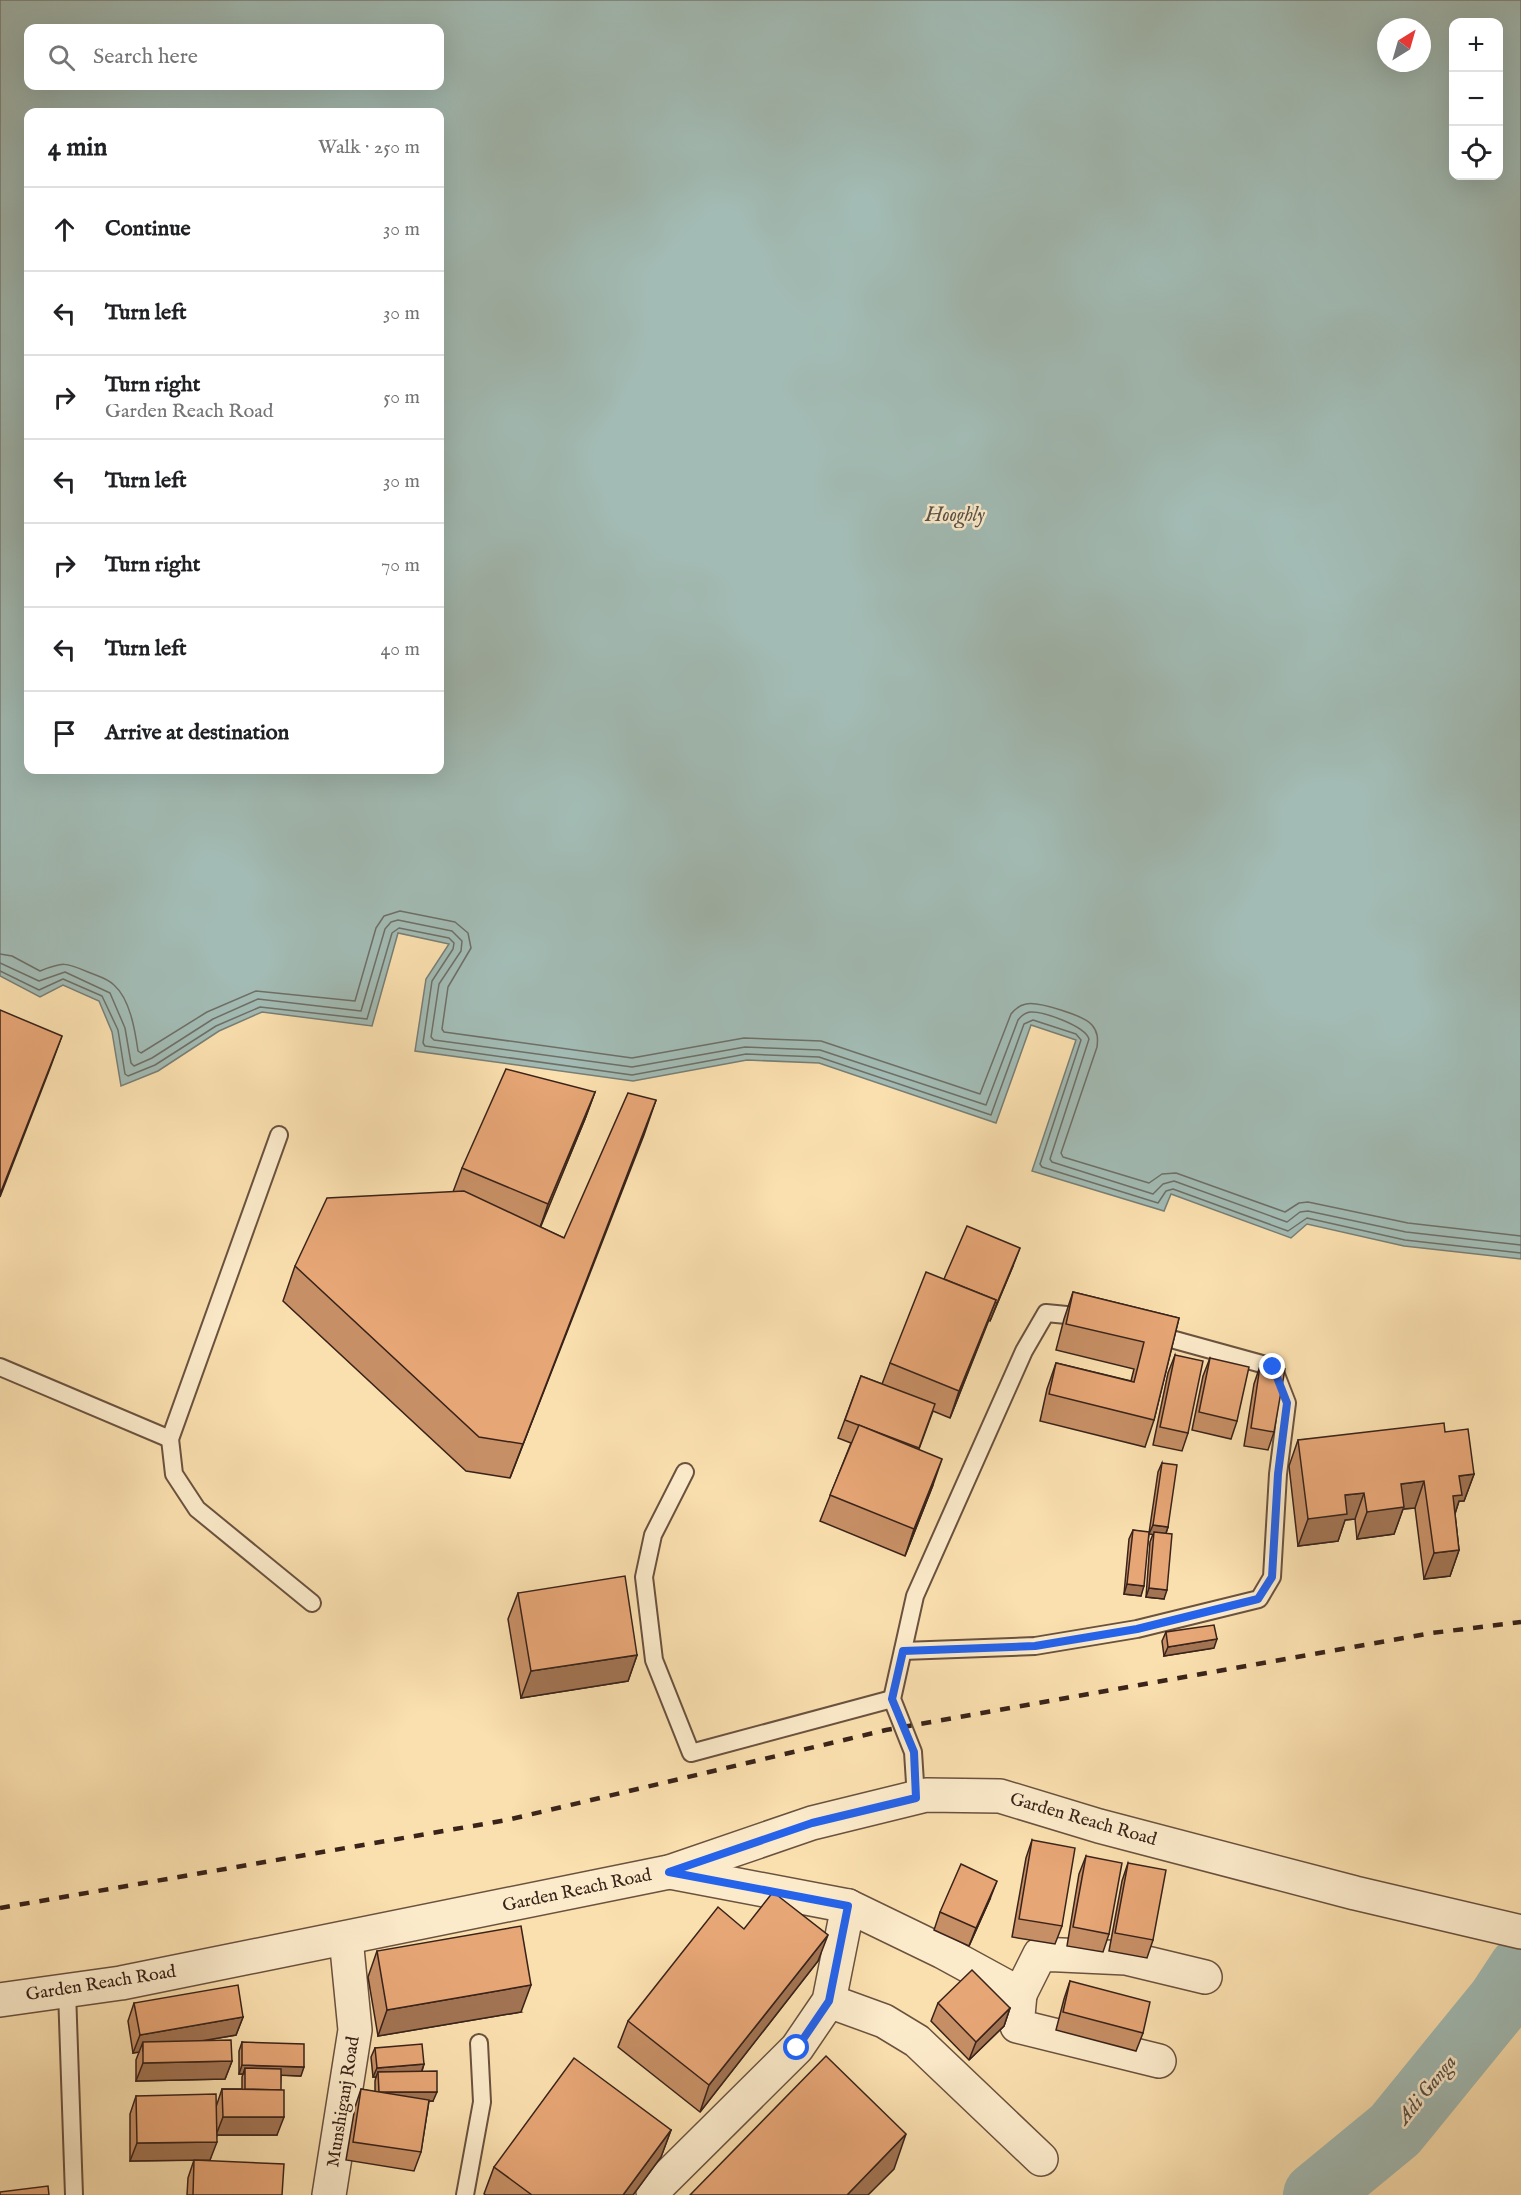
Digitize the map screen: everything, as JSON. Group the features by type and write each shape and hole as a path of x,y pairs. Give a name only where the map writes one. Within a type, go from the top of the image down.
{"street":[{"name":"Garden Reach Road","path":"0,2000 121,1983 669,1872 812,1823 926,1795 1000,1796 1099,1826 1355,1893 1521,1932"},
{"path":"669,1872 848,1906 942,1952 1020,1994"},
{"path":"654,2191 797,2048 829,2001 848,1906"},
{"name":"Munshiganj Road","path":"329,2195 356,2030 346,1938"},
{"path":"1159,2061 1017,2026 1020,1994 1040,1954 1126,1958 1205,1977"},
{"path":"829,2001 884,2021 917,2041 1041,2159"}],"lane":[{"path":"279,1135 170,1439 174,1474 197,1509 312,1603"},
{"path":"916,1798 914,1752 892,1699 915,1596 1023,1351 1046,1313 1101,1320"},
{"path":"903,1651 1035,1646 1137,1629 1258,1599 1272,1577 1278,1474 1287,1403 1273,1367 1135,1329"},
{"path":"0,1367 170,1439"},
{"path":"685,1472 653,1535 644,1577 654,1660 691,1753 892,1699"},
{"path":"67,1991 74,2195"},
{"path":"465,2195 483,2102 479,2043"}],"water":[{"name":"Hooghly","path":"0,0 1521,0 1521,1259 1404,1246 1307,1224 1291,1238 1171,1194 1164,1211 1032,1171 1076,1040 1031,1025 996,1123 819,1063 747,1060 633,1081 415,1051 426,979 449,944 398,933 372,1026 262,1012 219,1031 158,1071 121,1086 112,1032 99,1001 63,985 40,997 0,976"}],"building":[{"path":"0,1010 62,1036 0,1194"},
{"path":"506,1069 595,1092 548,1204 462,1168"},
{"path":"628,1093 656,1100 523,1444 479,1437 295,1266 327,1198 464,1191 564,1238"},
{"path":"967,1226 1020,1248 997,1303 996,1300 944,1279"},
{"path":"926,1272 996,1300 959,1391 890,1363"},
{"path":"1073,1292 1179,1318 1154,1420 1049,1394 1056,1363 1134,1382 1144,1342 1066,1324"},
{"path":"1175,1355 1203,1361 1188,1433 1160,1427"},
{"path":"1210,1358 1249,1367 1237,1421 1199,1412"},
{"path":"1260,1366 1285,1369 1274,1432 1251,1428"},
{"path":"861,1376 935,1404 919,1448 845,1420"},
{"path":"1444,1423 1445,1432 1468,1429 1474,1474 1459,1476 1462,1495 1453,1496 1459,1550 1434,1553 1424,1481 1401,1484 1404,1507 1367,1512 1364,1493 1345,1495 1347,1514 1308,1519 1298,1440"},
{"path":"859,1425 942,1459 914,1529 830,1495"},
{"path":"1162,1463 1177,1465 1168,1527 1153,1525"},
{"path":"1133,1530 1149,1532 1144,1586 1127,1584"},
{"path":"1154,1532 1172,1534 1167,1590 1149,1588"},
{"path":"625,1576 637,1655 531,1671 518,1593"},
{"path":"1214,1625 1217,1639 1168,1647 1166,1632"},
{"path":"1032,1840 1075,1848 1062,1926 1019,1919"},
{"path":"1086,1856 1122,1863 1109,1934 1073,1927"},
{"path":"1128,1863 1166,1870 1153,1940 1115,1933"},
{"path":"961,1864 997,1881 976,1928 940,1912"},
{"path":"773,1892 828,1935 709,2085 628,2021 718,1907 744,1929"},
{"path":"521,1926 531,1985 387,2010 377,1951"},
{"path":"972,1970 1010,2008 976,2042 938,2003"},
{"path":"1070,1981 1150,2002 1143,2033 1063,2012"},
{"path":"238,1985 243,2017 140,2035 134,2003"},
{"path":"231,2040 232,2061 143,2063 143,2042"},
{"path":"242,2042 304,2044 304,2067 242,2065"},
{"path":"422,2044 424,2064 377,2068 375,2048"},
{"path":"826,2056 906,2134 847,2195 690,2195"},
{"path":"574,2058 671,2130 623,2195 532,2195 494,2167"},
{"path":"245,2068 281,2069 281,2090 245,2089"},
{"path":"437,2071 437,2092 379,2092 378,2072"},
{"path":"222,2089 284,2090 284,2117 223,2117"},
{"path":"361,2089 429,2100 421,2152 353,2142"},
{"path":"216,2094 217,2142 137,2143 136,2096"},
{"path":"194,2160 284,2164 282,2195 193,2195"},
{"path":"48,2186 49,2195 0,2195 0,2192"}],"waterway":[{"name":"Adi Ganga","path":"1316,2195 1395,2130 1500,2001 1521,1969"}],"railway":[{"path":"0,1908 507,1820 886,1730 1432,1633 1521,1622"}],"route":[{"path":"797,2048 829,2001 848,1906 669,1872 812,1823 916,1798 914,1752 892,1699 903,1651 1035,1646 1137,1629 1258,1599 1272,1577 1278,1474 1287,1403 1273,1367"}]}
